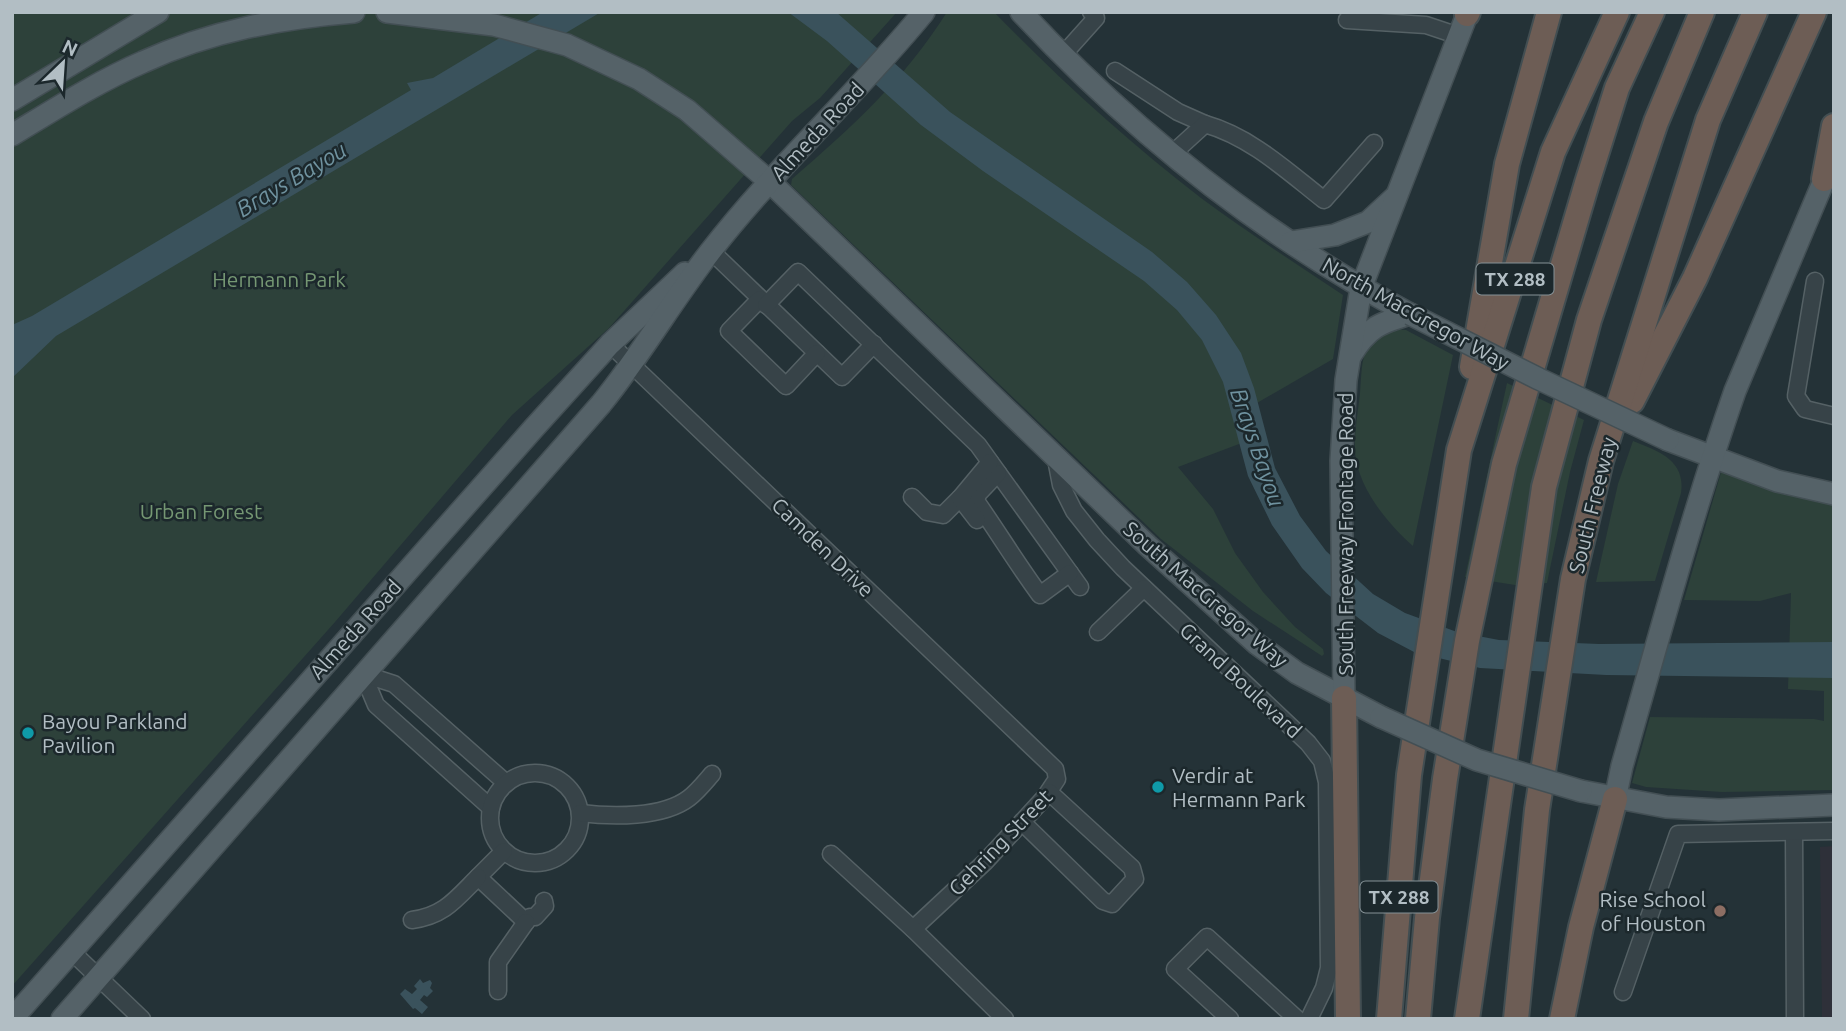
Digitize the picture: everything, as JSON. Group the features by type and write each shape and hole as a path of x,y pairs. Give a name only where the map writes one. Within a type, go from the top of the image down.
{"highway":[{"path":"1459,450 1494,226 1507,164 1549,12"},
{"name":"TX 288","path":"1389,1019 1409,775 1459,450 1553,152 1617,12"},
{"path":"1418,1019 1427,918 1445,779 1467,641 1504,464 1617,88 1652,12"},
{"path":"1467,1019 1544,487 1589,320 1656,122 1702,12"},
{"name":"South Freeway","path":"1516,1019 1537,810 1573,579 1601,461 1708,120 1755,12"},
{"path":"1601,461 1695,278 1814,12"},
{"path":"1829,169 1834,125"},
{"path":"1344,698 1348,1019"},
{"path":"1562,1019 1581,927 1615,799"}],"main road":[{"path":"12,100 158,12"},
{"path":"12,135 100,83 144,61 203,39 258,24 354,12"},
{"name":"South MacGregor Way","path":"387,12 486,24 567,45 621,69 691,113 770,182 1056,459 1257,644 1297,673 1381,717 1477,760 1581,791 1666,807 1719,810 1834,805"},
{"name":"North MacGregor Way","path":"1021,12 1062,56 1171,155 1226,197 1361,288 1539,379 1668,440 1777,481 1834,494"},
{"name":"Almeda Road","path":"12,1019 610,344 710,251 923,13"},
{"name":"South Freeway Frontage Road","path":"1344,698 1341,461 1347,370 1361,288 1466,19"},
{"path":"127,30 144,61"},
{"path":"1615,799 1682,553 1735,391 1829,169"},
{"path":"1291,242 1335,235 1368,222 1399,194"},
{"name":"Almeda Road","path":"62,1019 601,404 633,365 710,251"},
{"path":"1347,370 1362,338 1376,325 1410,314"},
{"path":"337,650 363,674"}],"street":[{"path":"1062,56 1096,14"},
{"path":"1347,20 1426,25 1466,19"},
{"path":"1115,71 1178,113 1237,137 1255,148 1324,200 1374,143"},
{"path":"1171,155 1205,124"},
{"path":"710,251 842,377 874,344"},
{"path":"817,353 786,386 729,331 798,272 978,445 1080,587"},
{"path":"1815,281 1796,396 1805,409 1834,416"},
{"name":"Camden Drive","path":"610,344 1035,750"},
{"name":"Grand Boulevard","path":"1056,459 1061,485 1074,511 1097,540 1144,588 1280,715 1322,761 1327,782 1329,968 1324,988 1309,1019"},
{"path":"912,497 927,512 943,515 994,467"},
{"path":"994,467 976,501 1008,547 1013,560 1040,595 1070,573"},
{"path":"960,498 1000,553 1013,560"},
{"path":"1098,632 1144,588"},
{"path":"363,674 394,684 506,783"},
{"path":"363,674 376,705 491,808"},
{"name":"Gehring Street","path":"913,929 985,862 1058,779 1055,769 1035,750"},
{"path":"534,772 549,774 562,781 573,792 580,813 579,832 563,854 551,861 537,863 513,858 504,850 492,831 491,808 496,794 506,783 519,775 534,772"},
{"path":"580,813 640,815 681,804 712,774"},
{"path":"1022,822 1103,901 1112,904 1135,879 1132,869 1049,792"},
{"path":"1623,992 1678,834 1834,831"},
{"path":"1794,833 1795,1019"},
{"path":"412,920 429,918 441,912 504,850"},
{"path":"831,855 913,929 1005,1019"},
{"path":"478,877 528,919"},
{"path":"498,991 498,962 528,919 535,917 549,897"},
{"path":"1230,1019 1175,970 1207,937 1297,1019"},
{"path":"71,951 142,1019"}],"shaded area":[{"path":"1834,846 1834,1019 1822,1019 1820,847"}],"green space":[{"name":"Hermann Park","path":"12,12 897,12 820,98 792,121 609,328 512,415 335,622 12,986"},
{"path":"947,12 994,12 1094,109 1201,198 1343,295 1333,359 1250,407 1255,438 1178,467 1213,509 1235,553 1263,592 1295,627 1323,649 1322,656 1253,611 1161,539 791,185 792,179 835,141 895,81"},
{"path":"1394,329 1406,330 1453,355 1413,546 1375,504 1362,479 1355,452 1365,354 1374,341"},
{"path":"1507,383 1584,420 1570,472 1547,583 1515,585 1465,577"},
{"path":"1633,441 1660,453 1675,465 1679,472 1681,493 1655,581 1596,582 1618,484"},
{"path":"1722,469 1834,502 1834,790 1722,792 1646,787 1632,783 1650,717 1824,721 1824,691 1788,689 1791,593 1760,601 1684,600"}],"water":[{"name":"Brays Bayou","path":"543,12 601,12 56,336 12,378 12,325 32,316 411,90 407,83 433,78"},
{"name":"Brays Bayou","path":"788,12 836,12 950,112 1152,252 1187,282 1216,315 1241,353 1254,388 1275,468 1300,516 1326,551 1373,594 1405,613 1457,632 1499,640 1599,644 1834,642 1834,678 1606,675 1480,668 1414,652 1378,633 1326,593 1302,568 1272,525 1248,476 1223,382 1202,340 1177,310 1144,281 983,171 921,125 827,41"},
{"path":"420,979 423,983 430,980 430,988 433,991 420,1000 428,1007 422,1014 413,1009 400,994 405,989 412,994"}],"place":[{"name":"Bayou Parkland Pavilion","path":"28,733"},
{"name":"Verdir at Hermann Park","path":"1158,787"},
{"name":"Rise School of Houston","path":"1720,911"}],"park label":[{"name":"Urban Forest","path":"201,511"}]}
